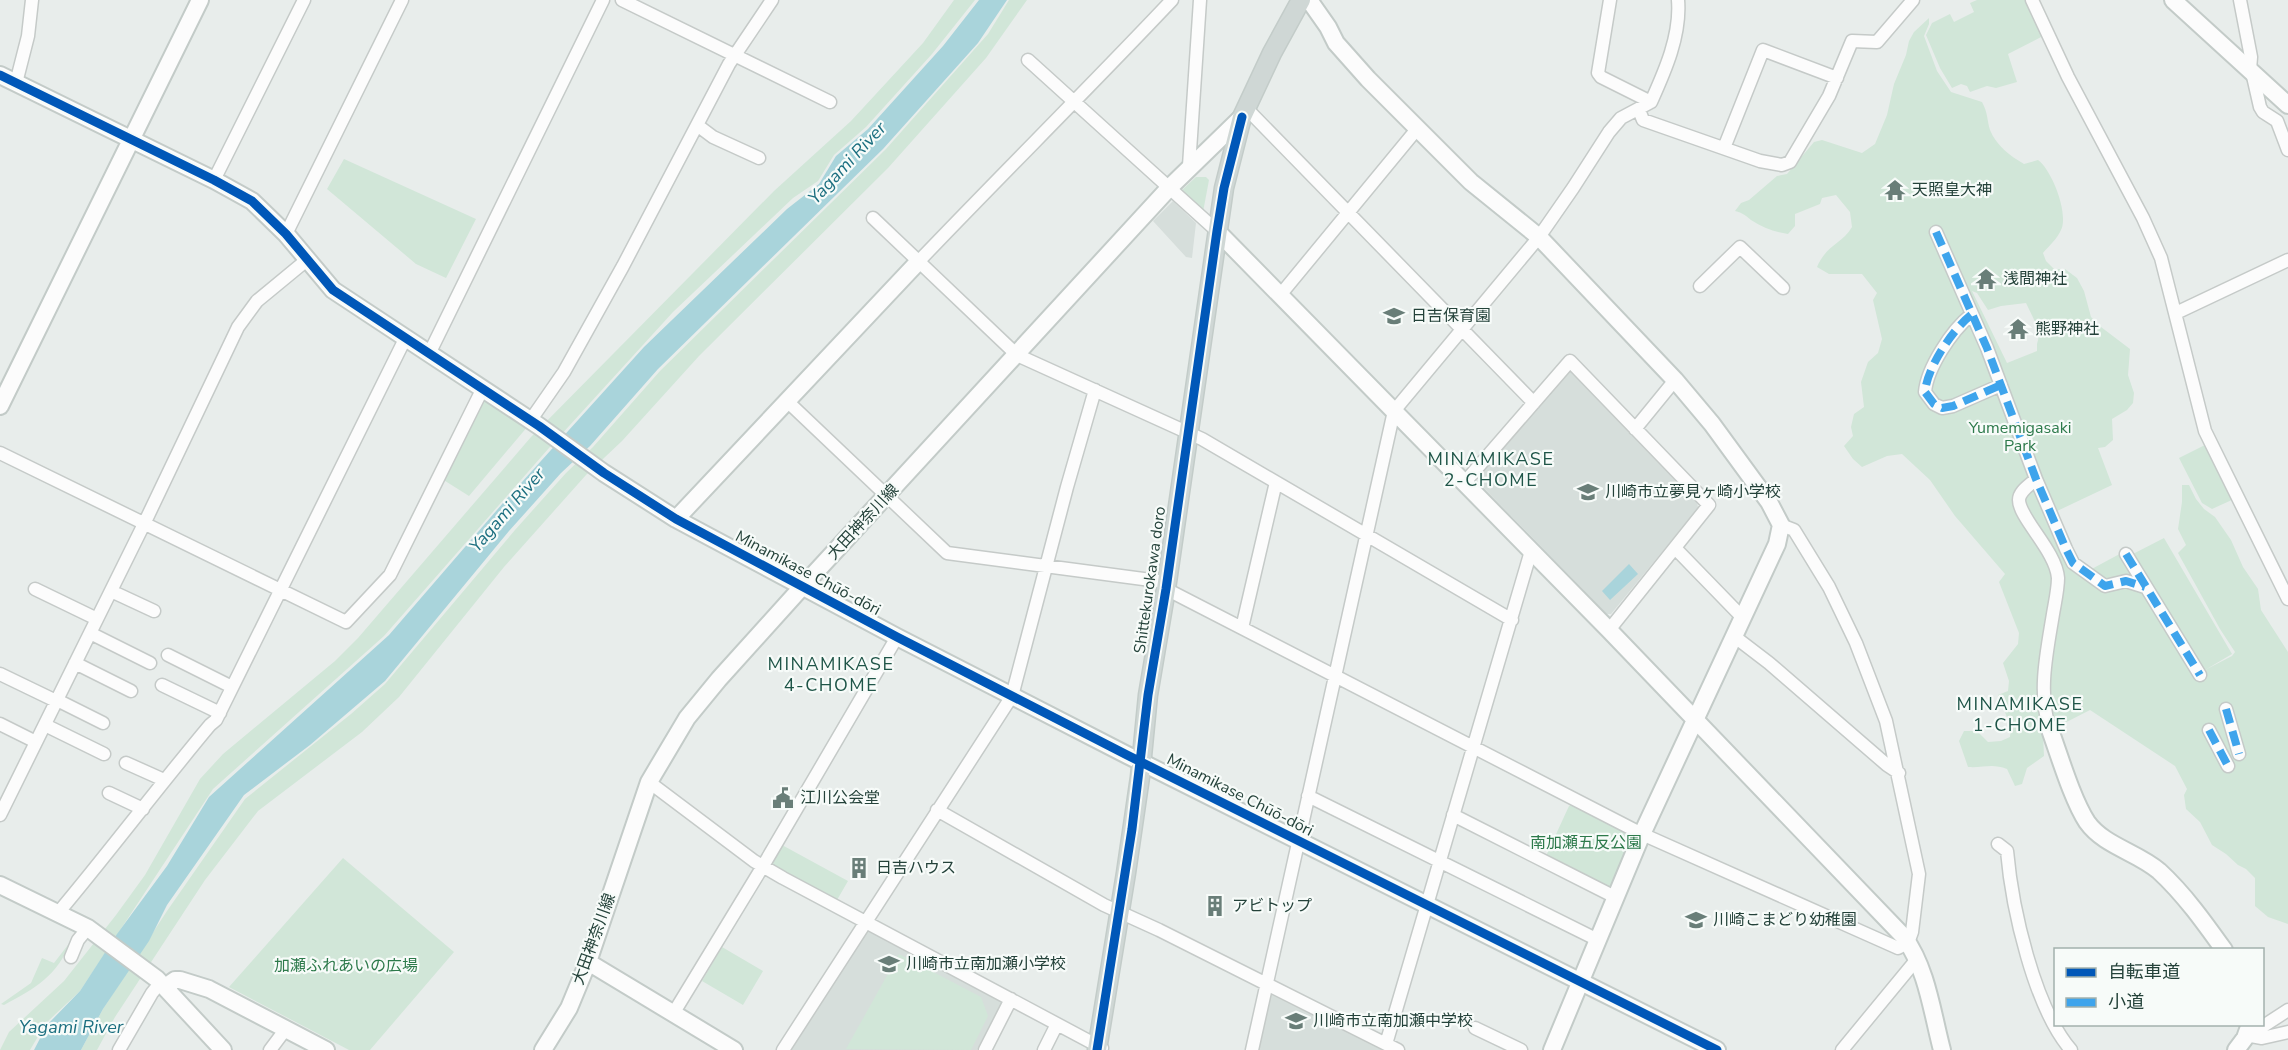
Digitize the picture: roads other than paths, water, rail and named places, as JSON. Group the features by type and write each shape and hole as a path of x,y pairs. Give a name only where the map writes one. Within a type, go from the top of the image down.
{"main road":[{"name":"Shittekurokawa doro","path":"1100,1049 1126,873 1148,695 1224,188 1244,112 1272,53 1301,0"}],"street":[{"path":"16,83 28,36 32,0"},
{"path":"0,406 200,0"},
{"path":"214,180 304,0"},
{"path":"286,234 402,0"},
{"path":"429,354 603,0"},
{"path":"622,0 830,102"},
{"path":"534,424 623,266 734,55 772,0"},
{"path":"676,519 1017,158 1076,102 1172,0"},
{"path":"1189,166 1200,0"},
{"path":"1308,0 1348,58 1471,182 1539,237 1675,380 1732,450 1769,502 1781,525 1777,544 1642,834 1552,1050"},
{"path":"1610,0 1599,74 1651,102"},
{"path":"1252,1050 1394,411 1539,237 1609,132 1621,118 1651,102 1668,59 1678,23 1678,0"},
{"path":"1639,110 1643,120 1760,161 1782,165 1790,162 1830,96 1852,41 1878,42 1913,0"},
{"path":"2032,0 2068,77 2143,218 2161,258 2189,360 2199,415 2288,599"},
{"path":"2173,0 2288,105"},
{"path":"2240,0 2251,57 2251,71 2260,107 2263,112 2277,121 2288,150"},
{"path":"1724,148 1763,50 1837,78"},
{"path":"1028,60 1170,187 1281,294 1696,719 1908,943 1917,959 1942,1050"},
{"name":"Minamikase Chūō-dōri","path":"0,75 252,201 286,234 333,290 676,519 897,637 1141,762 1717,1050"},
{"path":"1244,112 1348,213 1534,402"},
{"name":"大田神奈川線","path":"543,1050 568,1008 588,962 650,782 687,718 802,587 1189,166 1244,112"},
{"path":"697,125 714,137 759,158"},
{"path":"1281,294 1417,129"},
{"path":"873,218 1017,355 1210,444 1512,620"},
{"path":"1936,232 1980,331 2036,479 2073,563 2104,586 2126,581 2145,587"},
{"path":"1700,286 1740,247 1783,288"},
{"path":"1,809 57,701 238,327 257,301 308,259"},
{"path":"2176,313 2288,260"},
{"path":"1971,315 1950,335 1926,381 1925,392 1934,404 1949,407 2001,385"},
{"path":"58,913 164,780 210,724 216,720 405,339"},
{"path":"1465,482 1570,361 1709,505 1609,630"},
{"path":"1635,429 1675,380"},
{"path":"0,453 346,622 390,575 482,390"},
{"path":"783,1050 1012,696 1095,390"},
{"path":"787,401 947,553 1166,585 1242,628 1642,834 1898,948 1908,943 1912,932 1919,874 1899,772 1881,703 1829,587 1799,538 1791,528 1781,525"},
{"path":"2036,479 2022,492 2019,500 2021,509 2051,555 2058,577 2044,677 2043,703 2049,727 2080,809 2088,823 2100,836 2139,856 2158,871 2197,912 2223,948"},
{"path":"1242,628 1276,482"},
{"path":"1675,548 1743,618"},
{"path":"1386,1044 1531,551"},
{"path":"2126,554 2199,675"},
{"path":"42,590 97,619"},
{"path":"111,591 154,611"},
{"path":"90,633 150,663"},
{"path":"673,1014 897,637"},
{"path":"1735,637 1769,663 1887,765 1899,772"},
{"path":"168,655 232,687"},
{"path":"75,663 131,691"},
{"path":"0,674 104,723"},
{"path":"162,685 220,713"},
{"path":"2226,709 2239,754"},
{"path":"0,724 36,742"},
{"path":"45,725 104,754"},
{"path":"2209,730 2228,766"},
{"path":"126,763 164,780"},
{"path":"650,782 763,866 783,878 1100,1049"},
{"path":"109,793 143,809"},
{"path":"1308,796 1598,940"},
{"path":"937,810 1104,905 1398,1050"},
{"path":"1453,815 1615,897"},
{"path":"1998,844 2007,851 2025,949 2054,1027 2071,1050"},
{"path":"0,885 89,929 160,982 223,1050"},
{"path":"71,957 78,940 89,929"},
{"path":"1842,1050 1917,959"},
{"path":"588,962 734,1050"},
{"path":"119,1050 160,982 174,980 209,988 326,1050"},
{"path":"985,1050 1011,999"},
{"path":"2264,1025 2288,1010"},
{"path":"1044,1050 1057,1024"},
{"path":"2245,1037 2263,1026"},
{"path":"1475,1028 1521,1050"},
{"path":"270,1050 285,1030"},
{"path":"2245,1037 2262,1038 2288,1032"}],"water":[{"name":"Yagami River","path":"979,0 1007,0 978,43 883,149 658,369 590,446 561,473 509,531 385,681 310,745 244,795 167,905 149,941 103,1009 81,1050 34,1050 47,1025 80,991 117,934 167,866 209,797 389,635 503,503 644,347 787,209 819,184 836,156 868,129 943,46"},
{"path":"1629,564 1638,574 1610,600 1602,591"}],"place":[{"name":"天照皇大神","path":"1895,190"},
{"name":"浅間神社","path":"1986,279"},
{"name":"日吉保育園","path":"1394,316"},
{"name":"熊野神社","path":"2018,329"},
{"name":"川崎市立夢見ヶ崎小学校","path":"1588,492"},
{"name":"江川公会堂","path":"783,798"},
{"name":"日吉ハウス","path":"859,868"},
{"name":"アビトップ","path":"1215,906"},
{"name":"川崎こまどり幼稚園","path":"1696,920"},
{"name":"川崎市立南加瀬小学校","path":"889,964"},
{"name":"川崎市立南加瀬中学校","path":"1296,1021"}],"district":[{"name":"MINAMIKASE 2-CHOME","path":"1491,469"},
{"name":"MINAMIKASE 4-CHOME","path":"831,674"},
{"name":"MINAMIKASE 1-CHOME","path":"2020,714"}],"park label":[{"name":"Yumemigasaki Park","path":"2020,437"},
{"name":"南加瀬五反公園","path":"1586,843"},
{"name":"加瀬ふれあいの広場","path":"346,966"}]}
